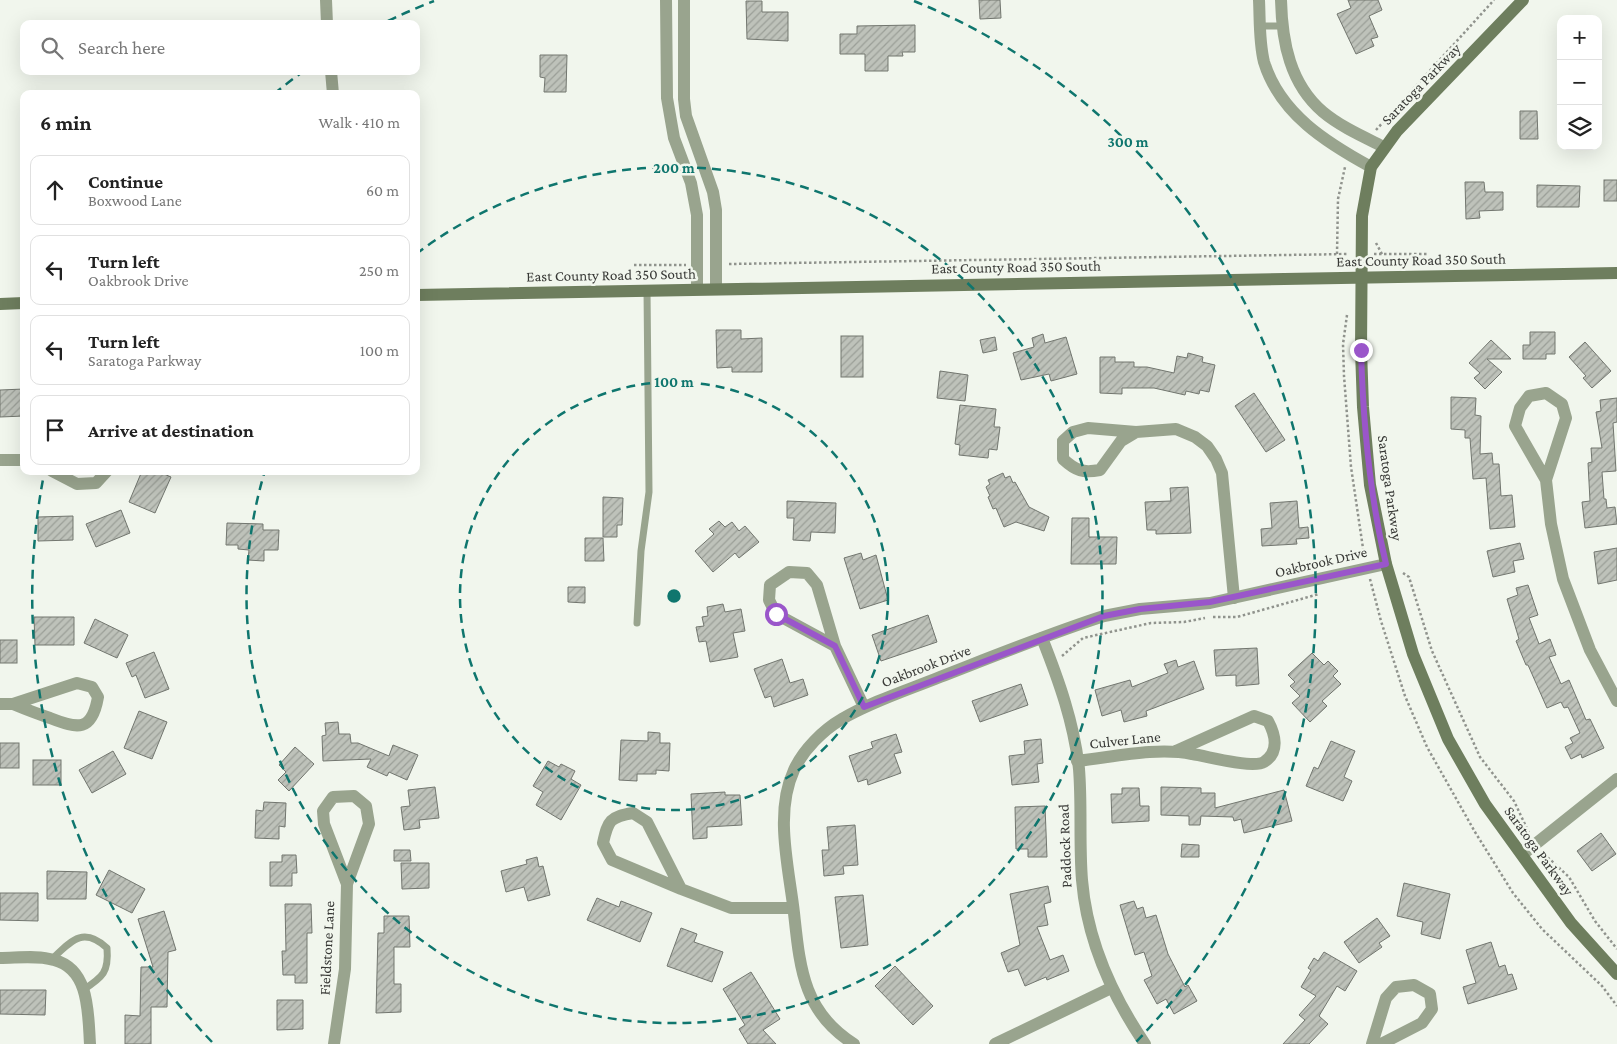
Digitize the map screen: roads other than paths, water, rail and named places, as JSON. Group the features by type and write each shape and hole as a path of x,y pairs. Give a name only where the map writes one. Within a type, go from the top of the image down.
{"street":[{"path":"326,0 327,20"},
{"path":"666,0 667,98 674,138 691,183 697,215 697,289"},
{"path":"684,0 684,99 686,112 713,192 716,210 716,289"},
{"path":"1259,0 1264,62 1283,101 1312,132 1371,167"},
{"path":"1281,0 1284,46 1297,82 1323,112 1384,147"},
{"name":"Saratoga Parkway","path":"1522,0 1384,147 1371,167 1363,206 1361,278 1363,407 1370,485 1388,570 1413,654 1448,739 1485,804 1523,854 1571,923 1617,974"},
{"path":"331,75 333,90"},
{"name":"East County Road 350 South","path":"420,295 1617,272"},
{"path":"0,304 20,304"},
{"path":"1546,480 1566,418 1562,404 1546,394 1529,396 1520,408 1515,426 1546,480 1555,549 1563,579 1590,650 1617,701"},
{"path":"1136,432 1121,442 1100,470 1084,473 1074,469 1063,459 1063,442 1072,432 1088,428 1136,432 1176,429 1186,432 1207,446 1216,458 1223,483 1234,598"},
{"path":"0,460 20,460"},
{"path":"60,475 77,484 96,483 103,475"},
{"name":"Oakbrook Drive","path":"854,1044 825,1021 813,1004 804,982 799,960 784,815 794,770 813,743 827,729 864,707 1104,616 1140,609 1210,602 1388,570"},
{"path":"835,646 776,614 769,600 770,585 789,572 807,573 818,585 835,646 864,707"},
{"name":"Paddock Road","path":"1042,638 1071,722 1078,761 1084,899 1089,924 1111,988 1145,1044"},
{"path":"77,683 92,687 98,697 96,712 86,724 72,727 6,704 77,683"},
{"name":"Culver Lane","path":"1078,761 1176,751 1250,764 1263,763 1272,755 1276,736 1268,721 1254,716 1176,751"},
{"path":"1523,854 1617,779"},
{"name":"Fieldstone Lane","path":"334,1044 346,969 347,884 369,824 366,806 354,796 333,797 323,811 324,824 347,884"},
{"path":"681,889 647,822 633,814 615,816 606,826 603,843 612,860 681,889 731,908 793,908"},
{"path":"0,958 52,959 70,966 87,999 90,1044"},
{"path":"1372,1044 1386,998 1396,987 1414,985 1430,994 1432,1010 1422,1023 1381,1044"},
{"path":"995,1044 1111,988"}],"lane":[{"path":"1260,26 1283,26"},
{"path":"670,115 686,112"},
{"path":"637,623 641,551 649,492 647,290"},
{"path":"52,959 70,941 82,936 97,939 107,948 108,962 102,978 83,990"}]}
